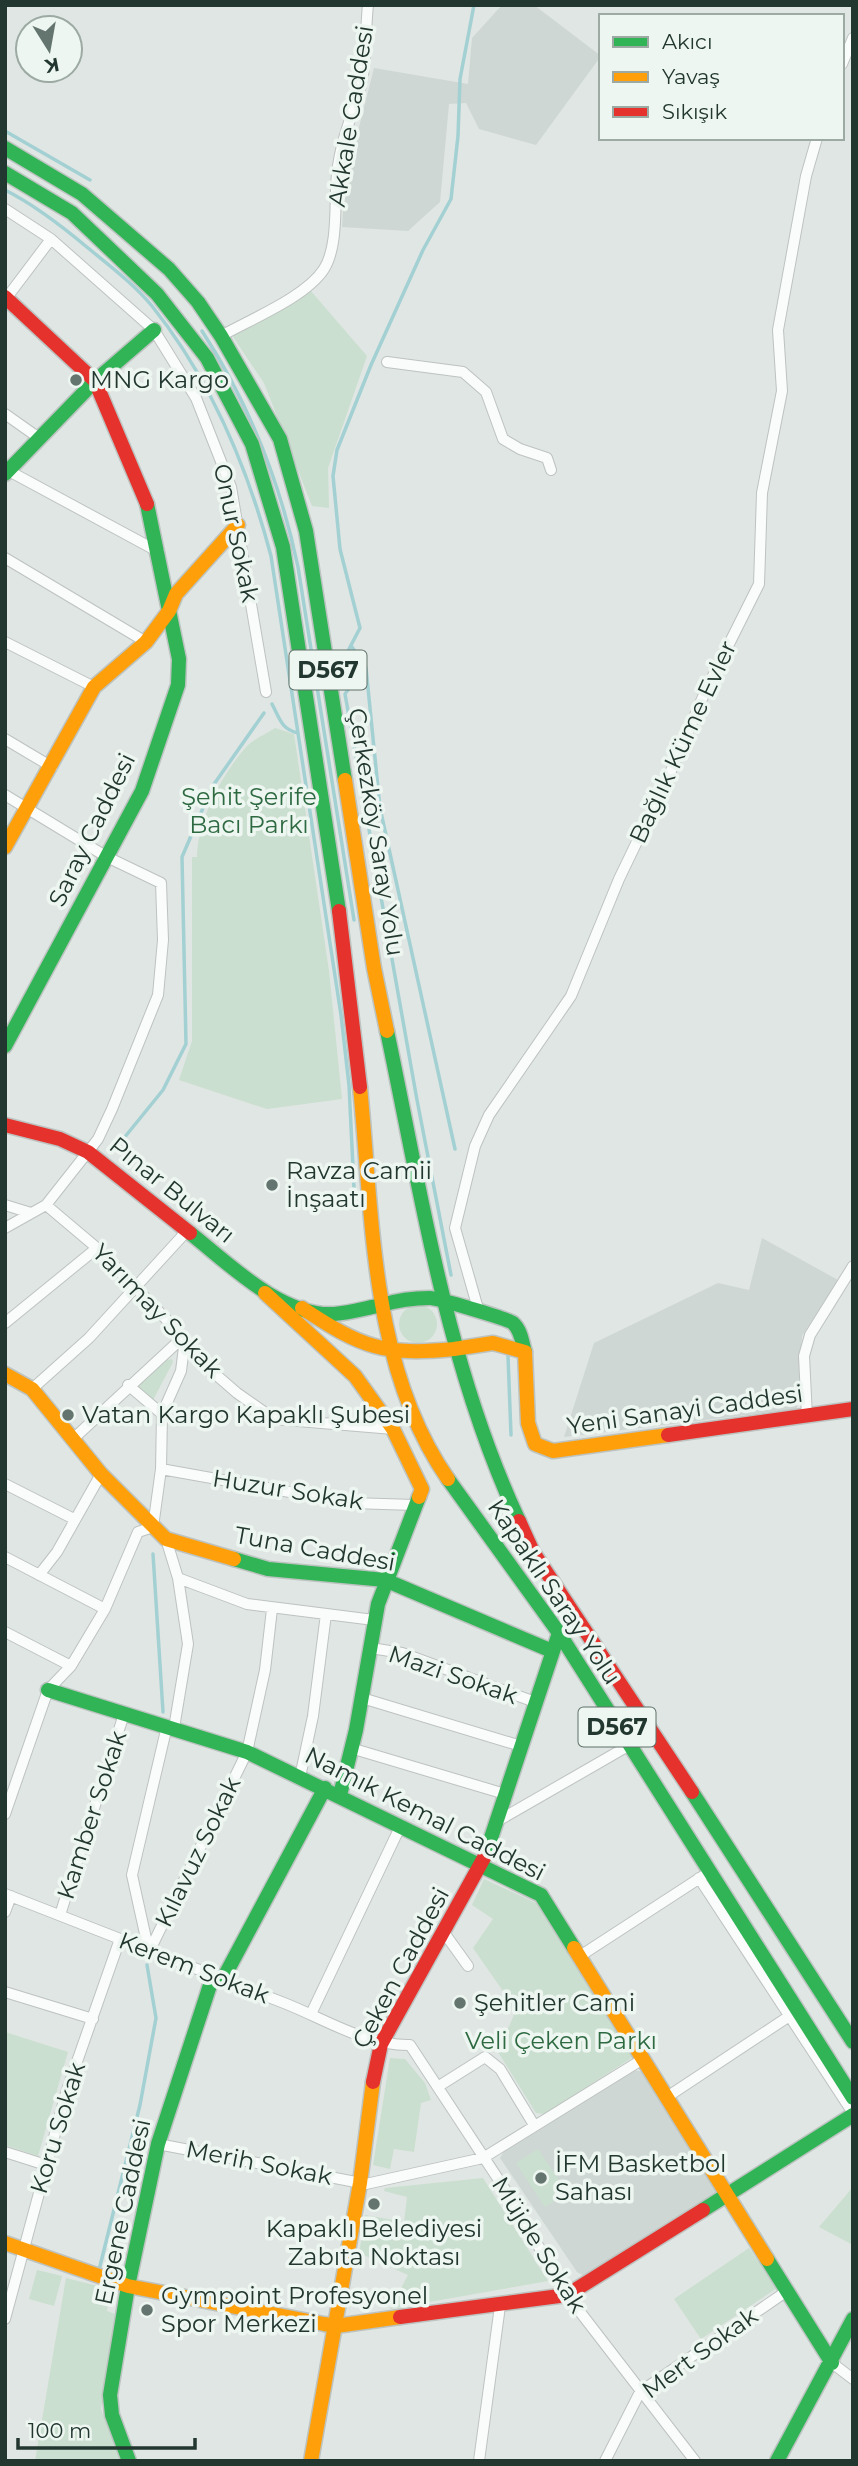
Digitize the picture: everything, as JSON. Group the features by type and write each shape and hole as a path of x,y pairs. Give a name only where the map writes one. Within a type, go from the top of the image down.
{"main road":[{"name":"Çerkezköy Saray Yolu","path":"5,148 82,194 150,252 198,302 221,336 280,439 306,531 374,968 444,1303"},
{"name":"Çerkezköy Saray Yolu","path":"5,173 72,214 158,294 207,358 252,444 283,547 350,983 382,1305"},
{"name":"Saray Caddesi","path":"5,1046 142,791 178,685 179,659 150,512 136,473 95,381 6,298"},
{"path":"7,473 95,381 154,330"},
{"path":"5,847 52,768 94,687 146,642 169,611 176,594 238,525"},
{"name":"Pınar Bulvarı","path":"5,1125 60,1139 88,1152 131,1183 186,1232 264,1292 303,1308"},
{"path":"264,1292 355,1376 393,1429 422,1489 385,1580 374,1620 354,1749 340,1795"},
{"path":"417,1297 433,1298 512,1322 520,1332 525,1352 493,1343 454,1349 393,1352 359,1345 303,1308 332,1314 417,1297"},
{"name":"D567","path":"444,1303 454,1349"},
{"name":"D567","path":"382,1305 393,1352"},
{"name":"Kapaklı Saray Yolu","path":"454,1349 492,1464 534,1552 738,1861 853,2042"},
{"name":"Kapaklı Saray Yolu","path":"393,1352 413,1412 445,1475 559,1633 704,1875 793,2013 853,2098"},
{"name":"Yeni Sanayi Caddesi","path":"525,1352 529,1432 535,1444 553,1451 853,1409"},
{"name":"Tuna Caddesi","path":"5,1374 33,1389 101,1474 166,1539 268,1569 385,1580 552,1651"},
{"name":"Çeken Caddesi","path":"312,2461 360,2183 374,2064 381,2043 482,1865 559,1633"},
{"name":"Namık Kemal Caddesi","path":"48,1690 247,1752 541,1895 832,2363"},
{"name":"Ergene Caddesi","path":"129,2461 112,2415 110,2395 128,2286 158,2144 218,1977 325,1788"},
{"path":"5,2243 128,2286 336,2326 500,2306 567,2295 853,2114"},
{"path":"777,2461 832,2363 853,2319"}],"street":[{"name":"Akkale Caddesi","path":"221,336 293,296 311,283 325,267 334,228 337,173 346,125 361,83 368,5"},
{"path":"844,59 853,38"},
{"name":"Bağlık Küme Evler","path":"479,1312 455,1228 475,1146 489,1115 571,996 619,879 671,771 705,692 759,584 762,493 782,391 778,330 806,176 816,140"},
{"name":"Onur Sokak","path":"5,209 51,239 154,330 201,408 231,487 266,692"},
{"path":"6,298 51,239"},
{"path":"387,362 463,372 486,392 503,439 520,449 547,458 551,470"},
{"path":"5,414 39,438"},
{"path":"7,473 159,552"},
{"path":"5,558 146,642"},
{"path":"5,642 94,687"},
{"path":"5,739 52,768"},
{"path":"5,794 107,857 161,883 163,940 158,995 98,1139 46,1205 5,1228"},
{"path":"5,1205 31,1213"},
{"name":"Yarımay Sokak","path":"46,1205 97,1248 166,1319 182,1343 237,1393 274,1419 393,1429"},
{"path":"33,1389 89,1338 186,1232"},
{"path":"5,1323 97,1248"},
{"path":"807,1416 804,1356 807,1346 853,1266"},
{"path":"73,1439 128,1385 182,1343"},
{"path":"5,1814 48,1690 71,1666 105,1609 138,1532 153,1527 161,1469 162,1414 181,1371 182,1343"},
{"path":"128,1385 162,1414"},
{"name":"Huzur Sokak","path":"161,1469 351,1503 415,1505"},
{"path":"39,1575 57,1552 101,1474"},
{"path":"5,1484 74,1519"},
{"path":"149,1952 132,1875 171,1727 188,1644 178,1578 166,1539"},
{"path":"5,1558 105,1609"},
{"path":"178,1578 247,1604 374,1620"},
{"name":"Kılavuz Sokak","path":"149,1952 247,1752 265,1670 272,1609"},
{"path":"300,1777 313,1716 326,1614"},
{"path":"5,1632 71,1666"},
{"name":"Mazi Sokak","path":"371,1648 402,1653 535,1702"},
{"path":"362,1698 521,1746"},
{"name":"Kamber Sokak","path":"60,1915 124,1714"},
{"path":"496,1822 628,1746"},
{"path":"354,1749 505,1794"},
{"path":"311,2014 401,1825"},
{"path":"580,1956 704,1875"},
{"path":"5,1912 8,1895"},
{"name":"Kerem Sokak","path":"8,1895 381,2043"},
{"path":"444,1934 468,1966"},
{"name":"Koru Sokak","path":"5,2319 66,2093 120,1939"},
{"path":"5,1992 93,2019"},
{"path":"667,2096 793,2013 853,2114"},
{"name":"Müjde Sokak","path":"381,2043 410,2045 439,2086 567,2295 695,2461"},
{"path":"439,2086 485,2057 500,2069 534,2125"},
{"path":"360,2183 484,2158 643,2059"},
{"name":"Merih Sokak","path":"158,2144 360,2183"},
{"path":"5,2152 46,2165"},
{"name":"Mert Sokak","path":"605,2461 640,2392 787,2291"},
{"path":"479,2461 500,2306"},
{"path":"832,2363 853,2379"}],"shaded area":[{"path":"502,5 534,5 599,54 599,59 536,145 479,129 466,103 449,104 440,202 408,231 342,227 345,182 374,68 468,84 472,38"},
{"path":"762,1238 838,1280 802,1336 797,1409 564,1437 594,1343 718,1283 749,1290"},
{"path":"633,2070 644,2072 719,2190 586,2277 577,2272 500,2158 504,2151"}],"green space":[{"path":"310,290 367,356 328,468 329,508 312,506 264,383 233,337 238,329"},
{"name":"Şehit Şerife Bacı Parkı","path":"275,728 294,734 329,971 342,1099 267,1109 179,1080 192,1041 192,857 197,857 202,828 220,783 247,746"},
{"path":"418,1305 431,1311 437,1324 431,1337 418,1343 405,1337 399,1324 405,1311"},
{"path":"172,1359 173,1362 153,1400 136,1388 163,1361"},
{"name":"Veli Çeken Parkı","path":"484,1879 536,1903 633,2057 545,2114 536,2113 498,2052 516,2010 473,1948 493,1919 472,1905"},
{"path":"5,2032 68,2052 38,2156 5,2145"},
{"path":"390,2058 405,2059 425,2083 431,2100 421,2103 414,2152 394,2149 390,2169 373,2165"},
{"name":"İFM Basketbol Sahası","path":"538,2149 567,2192 545,2207 516,2163"},
{"path":"483,2178 548,2281 390,2309 408,2275 359,2253 362,2236 372,2237 374,2225 364,2224 365,2215 404,2222 407,2197 384,2191 385,2188"},
{"path":"853,2187 853,2245 819,2227"},
{"path":"749,2248 777,2288 701,2339 674,2299"},
{"path":"37,2270 62,2276 54,2306 29,2299"},
{"path":"66,2278 110,2289 107,2311 115,2314 101,2409 121,2461 35,2461"}],"waterway":[{"path":"451,1275 345,694 355,680 348,651 360,628 340,549 333,476 337,450 371,365 423,250 451,199 458,136 460,79 474,5"},
{"path":"5,131 90,180"},
{"path":"5,190 38,209 69,232 138,290 152,306 192,363 209,394 251,489 271,556 341,1015 349,1085 355,1209"},
{"path":"202,331 249,416 272,474 291,535 354,920"},
{"path":"352,647 366,668 380,808 455,1149"},
{"path":"272,704 284,726 298,733"},
{"path":"124,1138 163,1090 186,1044 182,857 212,787 264,713"},
{"path":"508,1356 511,1435"},
{"path":"153,1554 163,1712"},
{"path":"99,2270 140,2105 156,2018 147,1965"}],"traffic: fast":[{"path":"5,148 82,194 169,269 198,302 221,336 280,439 306,531 345,780"},
{"path":"5,173 72,213 157,294 207,358 252,444 283,547 339,911"},
{"path":"5,474 95,381 154,330"},
{"path":"5,1046 142,791 178,685 179,659 147,504"},
{"path":"387,1031 425,1218 455,1342 494,1463 519,1521"},
{"path":"190,1233 256,1286 294,1307 314,1313 334,1314 382,1305"},
{"path":"382,1305 430,1298 499,1317 516,1326 525,1352"},
{"path":"448,1479 559,1633 853,2098"},
{"path":"340,1795 356,1730 378,1604 419,1497"},
{"path":"234,1559 268,1569 385,1580 552,1651"},
{"path":"485,1856 559,1633"},
{"path":"48,1690 247,1752 541,1895 574,1948"},
{"path":"223,1979 325,1788"},
{"path":"692,1792 853,2042"},
{"path":"129,2461 112,2415 110,2395 128,2286 158,2144 213,1976"},
{"path":"703,2210 853,2115"},
{"path":"767,2259 832,2363"},
{"path":"777,2461 853,2319"}],"traffic: slow":[{"path":"5,847 94,687 146,642 169,611 176,594 238,525"},
{"path":"345,780 374,968 387,1031"},
{"path":"360,1087 373,1239 389,1340 403,1389 422,1435 448,1479"},
{"path":"265,1293 355,1376 393,1429 422,1489 419,1497"},
{"path":"302,1308 341,1332 374,1346 409,1351 454,1349"},
{"path":"454,1349 493,1343 525,1352 528,1423 535,1444 553,1451 668,1435"},
{"path":"5,1374 32,1389 101,1474 166,1539 234,1559"},
{"path":"574,1948 767,2259"},
{"path":"311,2461 360,2183 373,2082"},
{"path":"5,2243 128,2286 324,2324 336,2326 400,2317"}],"traffic: jam":[{"path":"5,297 95,381 147,504"},
{"path":"339,911 360,1087"},
{"path":"5,1125 60,1139 88,1152 190,1233"},
{"path":"668,1435 853,1409"},
{"path":"519,1521 533,1552 692,1792"},
{"path":"373,2082 381,2044 485,1856"},
{"path":"400,2317 567,2295 703,2210"}],"place":[{"name":"MNG Kargo","path":"76,380"},
{"name":"Ravza Camii İnşaatı","path":"272,1185"},
{"name":"Vatan Kargo Kapaklı Şubesi","path":"68,1415"},
{"name":"Şehitler Cami","path":"460,2003"},
{"name":"İFM Basketbol Sahası","path":"541,2178"},
{"name":"Kapaklı Belediyesi Zabıta Noktası","path":"374,2204"},
{"name":"Gympoint Profesyonel Spor Merkezi","path":"147,2310"}]}
